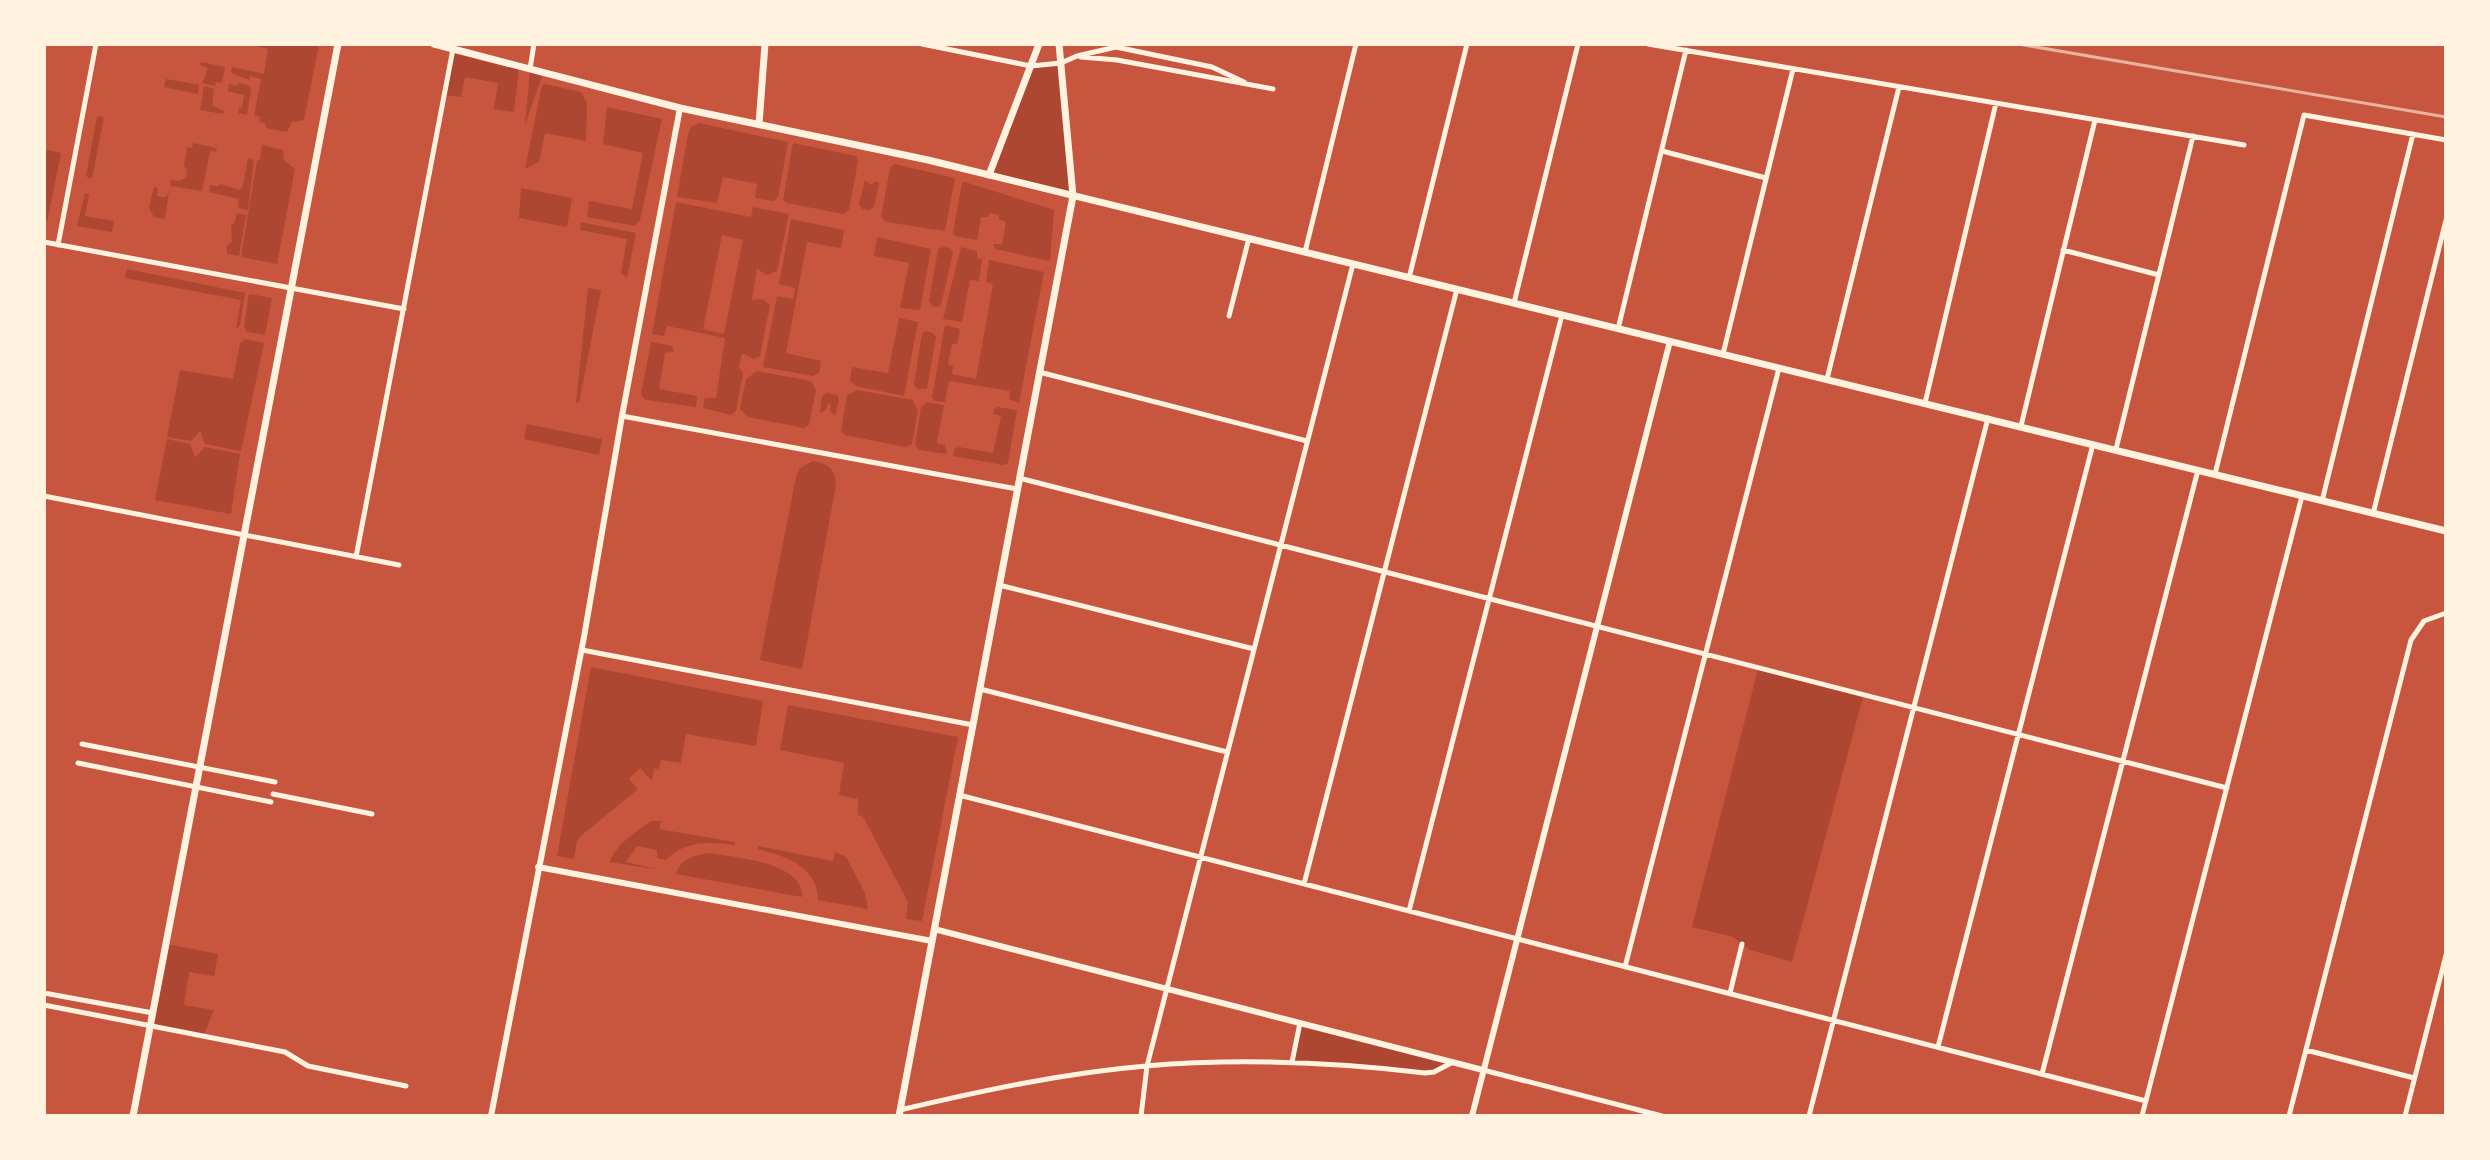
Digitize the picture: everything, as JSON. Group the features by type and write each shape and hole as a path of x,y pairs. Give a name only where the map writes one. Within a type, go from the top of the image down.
{"main road":[{"path":"133,1116 338,44"},
{"path":"434,44 680,108 989,175 2446,531"},
{"path":"759,124 765,44"},
{"path":"989,175 1039,44"},
{"path":"900,1113 1073,196 1059,44"}],"street":[{"path":"58,245 96,44"},
{"path":"530,69 534,44"},
{"path":"922,44 1031,66 1061,63 1116,47 1212,67 1244,82"},
{"path":"1305,252 1356,44"},
{"path":"1409,278 1467,44"},
{"path":"1514,303 1578,44"},
{"path":"1648,44 2244,145"},
{"path":"356,557 453,49"},
{"path":"1618,329 1686,50"},
{"path":"1077,56 1117,60 1273,89"},
{"path":"1723,354 1793,69"},
{"path":"1827,379 1899,87"},
{"path":"1925,403 1996,103"},
{"path":"491,1116 582,650 680,108"},
{"path":"2215,474 2304,115 2446,140"},
{"path":"2021,426 2095,120"},
{"path":"2322,502 2413,134"},
{"path":"2116,449 2193,136"},
{"path":"1662,151 1766,178"},
{"path":"2373,514 2446,220"},
{"path":"1229,316 1249,238"},
{"path":"44,242 404,309"},
{"path":"2063,250 2159,275"},
{"path":"1141,1116 1147,1066 1166,988 1353,264"},
{"path":"1304,884 1457,289"},
{"path":"1409,911 1562,315"},
{"path":"1472,1116 1670,341"},
{"path":"1625,967 1779,368"},
{"path":"1039,372 1307,441"},
{"path":"622,416 1017,489"},
{"path":"1809,1116 1988,418"},
{"path":"1938,1047 2093,444"},
{"path":"2042,1074 2198,470"},
{"path":"1019,478 2227,788"},
{"path":"44,496 399,565"},
{"path":"2142,1116 2302,496"},
{"path":"999,585 1254,649"},
{"path":"2289,1116 2411,640 2424,621 2446,613"},
{"path":"582,650 973,725"},
{"path":"980,689 1227,752"},
{"path":"82,744 275,782"},
{"path":"78,763 271,802"},
{"path":"273,794 372,814"},
{"path":"959,795 2146,1101"},
{"path":"538,867 932,941"},
{"path":"934,929 1662,1116"},
{"path":"1730,993 1742,944"},
{"path":"2405,1116 2446,955"},
{"path":"44,993 154,1014"},
{"path":"44,1005 285,1052 308,1066 406,1086"},
{"path":"1292,1062 1300,1023"},
{"path":"2306,1050 2414,1078"},
{"path":"900,1113 1027,1082 1147,1066 1292,1062 1350,1064 1425,1073 1453,1062"}],"shaded area":[{"path":"246,44 319,45 304,120 292,122 287,132 266,128 266,124 259,122 260,117 254,116 261,79 250,76 249,80 231,73 232,67 264,74 268,49"},
{"path":"453,49 519,67 514,112 494,109 498,83 465,77 461,97 445,95"},
{"path":"201,62 225,67 222,83 216,82 215,86 202,83 208,68 200,65"},
{"path":"1061,63 1073,196 989,175 1031,66"},
{"path":"530,69 543,73 525,125"},
{"path":"166,79 199,85 198,94 164,87"},
{"path":"239,83 251,89 247,115 238,113 244,95 228,91 229,84 237,86"},
{"path":"542,85 581,92 587,103 586,141 545,133 539,162 525,169"},
{"path":"204,86 214,89 212,105 224,111 223,114 200,110"},
{"path":"607,107 662,119 640,220 635,226 587,217 589,201 632,209 643,153 603,144"},
{"path":"97,117 104,117 92,178 88,178 86,175"},
{"path":"699,123 788,142 778,197 773,201 755,198 757,184 723,177 717,203 677,197 688,134 691,127"},
{"path":"193,143 217,148 216,152 210,151 202,191 170,186 171,180 179,181 186,177 187,147 192,148"},
{"path":"793,143 856,156 858,161 849,210 843,214 783,200"},
{"path":"262,145 283,150 284,160 295,169 277,264 241,257"},
{"path":"47,150 61,153 47,222 44,221 44,161"},
{"path":"248,158 254,160 248,210 238,208 239,199 209,192 210,185 220,184 240,190"},
{"path":"894,164 955,178 945,231 886,222 881,217 890,168"},
{"path":"865,180 871,185 875,181 879,183 874,207 869,210 862,209 859,204"},
{"path":"962,183 1054,210 1050,261 995,249 993,244 1002,244 1006,222 999,219 999,215 990,213 988,217 981,217 977,240 955,236 953,232"},
{"path":"154,187 158,188 157,196 166,197 169,191 165,219 154,217 149,208"},
{"path":"521,188 572,198 567,227 519,218"},
{"path":"85,193 89,194 85,216 114,221 112,232 77,226"},
{"path":"676,202 751,217 753,207 789,214 777,271 767,275 757,269 752,300 763,299 770,305 760,356 753,359 742,353 739,367 743,373 736,411 731,415 703,408 705,398 716,398 725,338 667,326 664,336 652,334","holes":["722,235 743,240 724,334 703,329"]},
{"path":"237,213 246,215 239,256 227,254 227,246 232,242 231,224 234,224"},
{"path":"791,219 844,230 841,248 807,242 786,353 821,361 819,373 813,376 763,367 777,296 793,299 795,288 779,284"},
{"path":"581,222 636,233 627,278 621,273 627,239 580,230"},
{"path":"877,237 931,249 920,310 900,308 909,263 874,256"},
{"path":"943,247 953,252 941,305 937,307 929,301 938,249"},
{"path":"961,247 977,251 977,258 982,259 979,281 970,280 962,322 943,319"},
{"path":"989,260 1044,272 1019,403 1009,399 1010,391 949,381 945,402 935,401 932,397 945,325 960,329 957,344 952,344 948,364 953,366 952,374 976,379 993,284 986,282"},
{"path":"127,269 245,293 240,325 236,329 241,300 125,278"},
{"path":"588,288 601,290 579,403 576,403"},
{"path":"249,294 272,298 265,335 247,332 244,326"},
{"path":"899,318 918,322 904,396 856,386 850,381 852,367 888,373"},
{"path":"926,331 936,337 927,389 917,389 914,384 922,333"},
{"path":"246,339 264,343 241,451 205,444 200,431 191,441 167,437 180,370 233,379 240,343"},
{"path":"651,342 672,346 674,351 665,353 659,389 697,396 696,407 646,400 641,395"},
{"path":"757,371 811,381 816,390 809,425 804,428 748,417 740,409 746,379"},
{"path":"857,390 913,400 918,410 912,444 905,447 845,435 841,431 847,395"},
{"path":"827,393 837,395 839,399 835,416 828,403 826,410 820,413 822,396"},
{"path":"927,402 944,405 937,443 945,445 947,454 919,450 915,445 921,407"},
{"path":"997,407 1017,410 1008,463 1003,465 953,456 954,449 959,447 993,453 1001,416 993,414"},
{"path":"527,424 602,439 599,455 524,439"},
{"path":"167,439 190,444 195,457 205,447 240,454 231,514 155,500"},
{"path":"813,461 830,468 836,485 802,669 760,660 796,477 800,468"},
{"path":"591,667 763,701 756,746 686,734 681,763 661,760 659,769 654,768 652,781 640,768 629,779 638,789 582,835 577,841 574,859 557,856"},
{"path":"1758,669 1863,697 1792,962 1750,950 1733,937 1692,927"},
{"path":"788,705 958,737 922,921 906,919 908,902 862,815 858,816 858,799 839,795 844,763 780,750"},
{"path":"651,821 661,821 659,829 735,842 735,845 707,843 690,846 673,853 666,860 657,858 657,850 637,846 626,862 660,870 610,862 621,844"},
{"path":"758,846 833,861 835,852 846,857 865,893 868,909 818,900 817,889 806,871 779,855 758,849"},
{"path":"710,853 781,869 800,885 802,897 676,874 685,861"},
{"path":"167,944 218,954 214,976 189,972 184,1005 214,1010 203,1036 152,1026"},
{"path":"1299,1023 1453,1063 1434,1072 1292,1062"}],"railway":[{"path":"2018,44 2446,117"}]}
